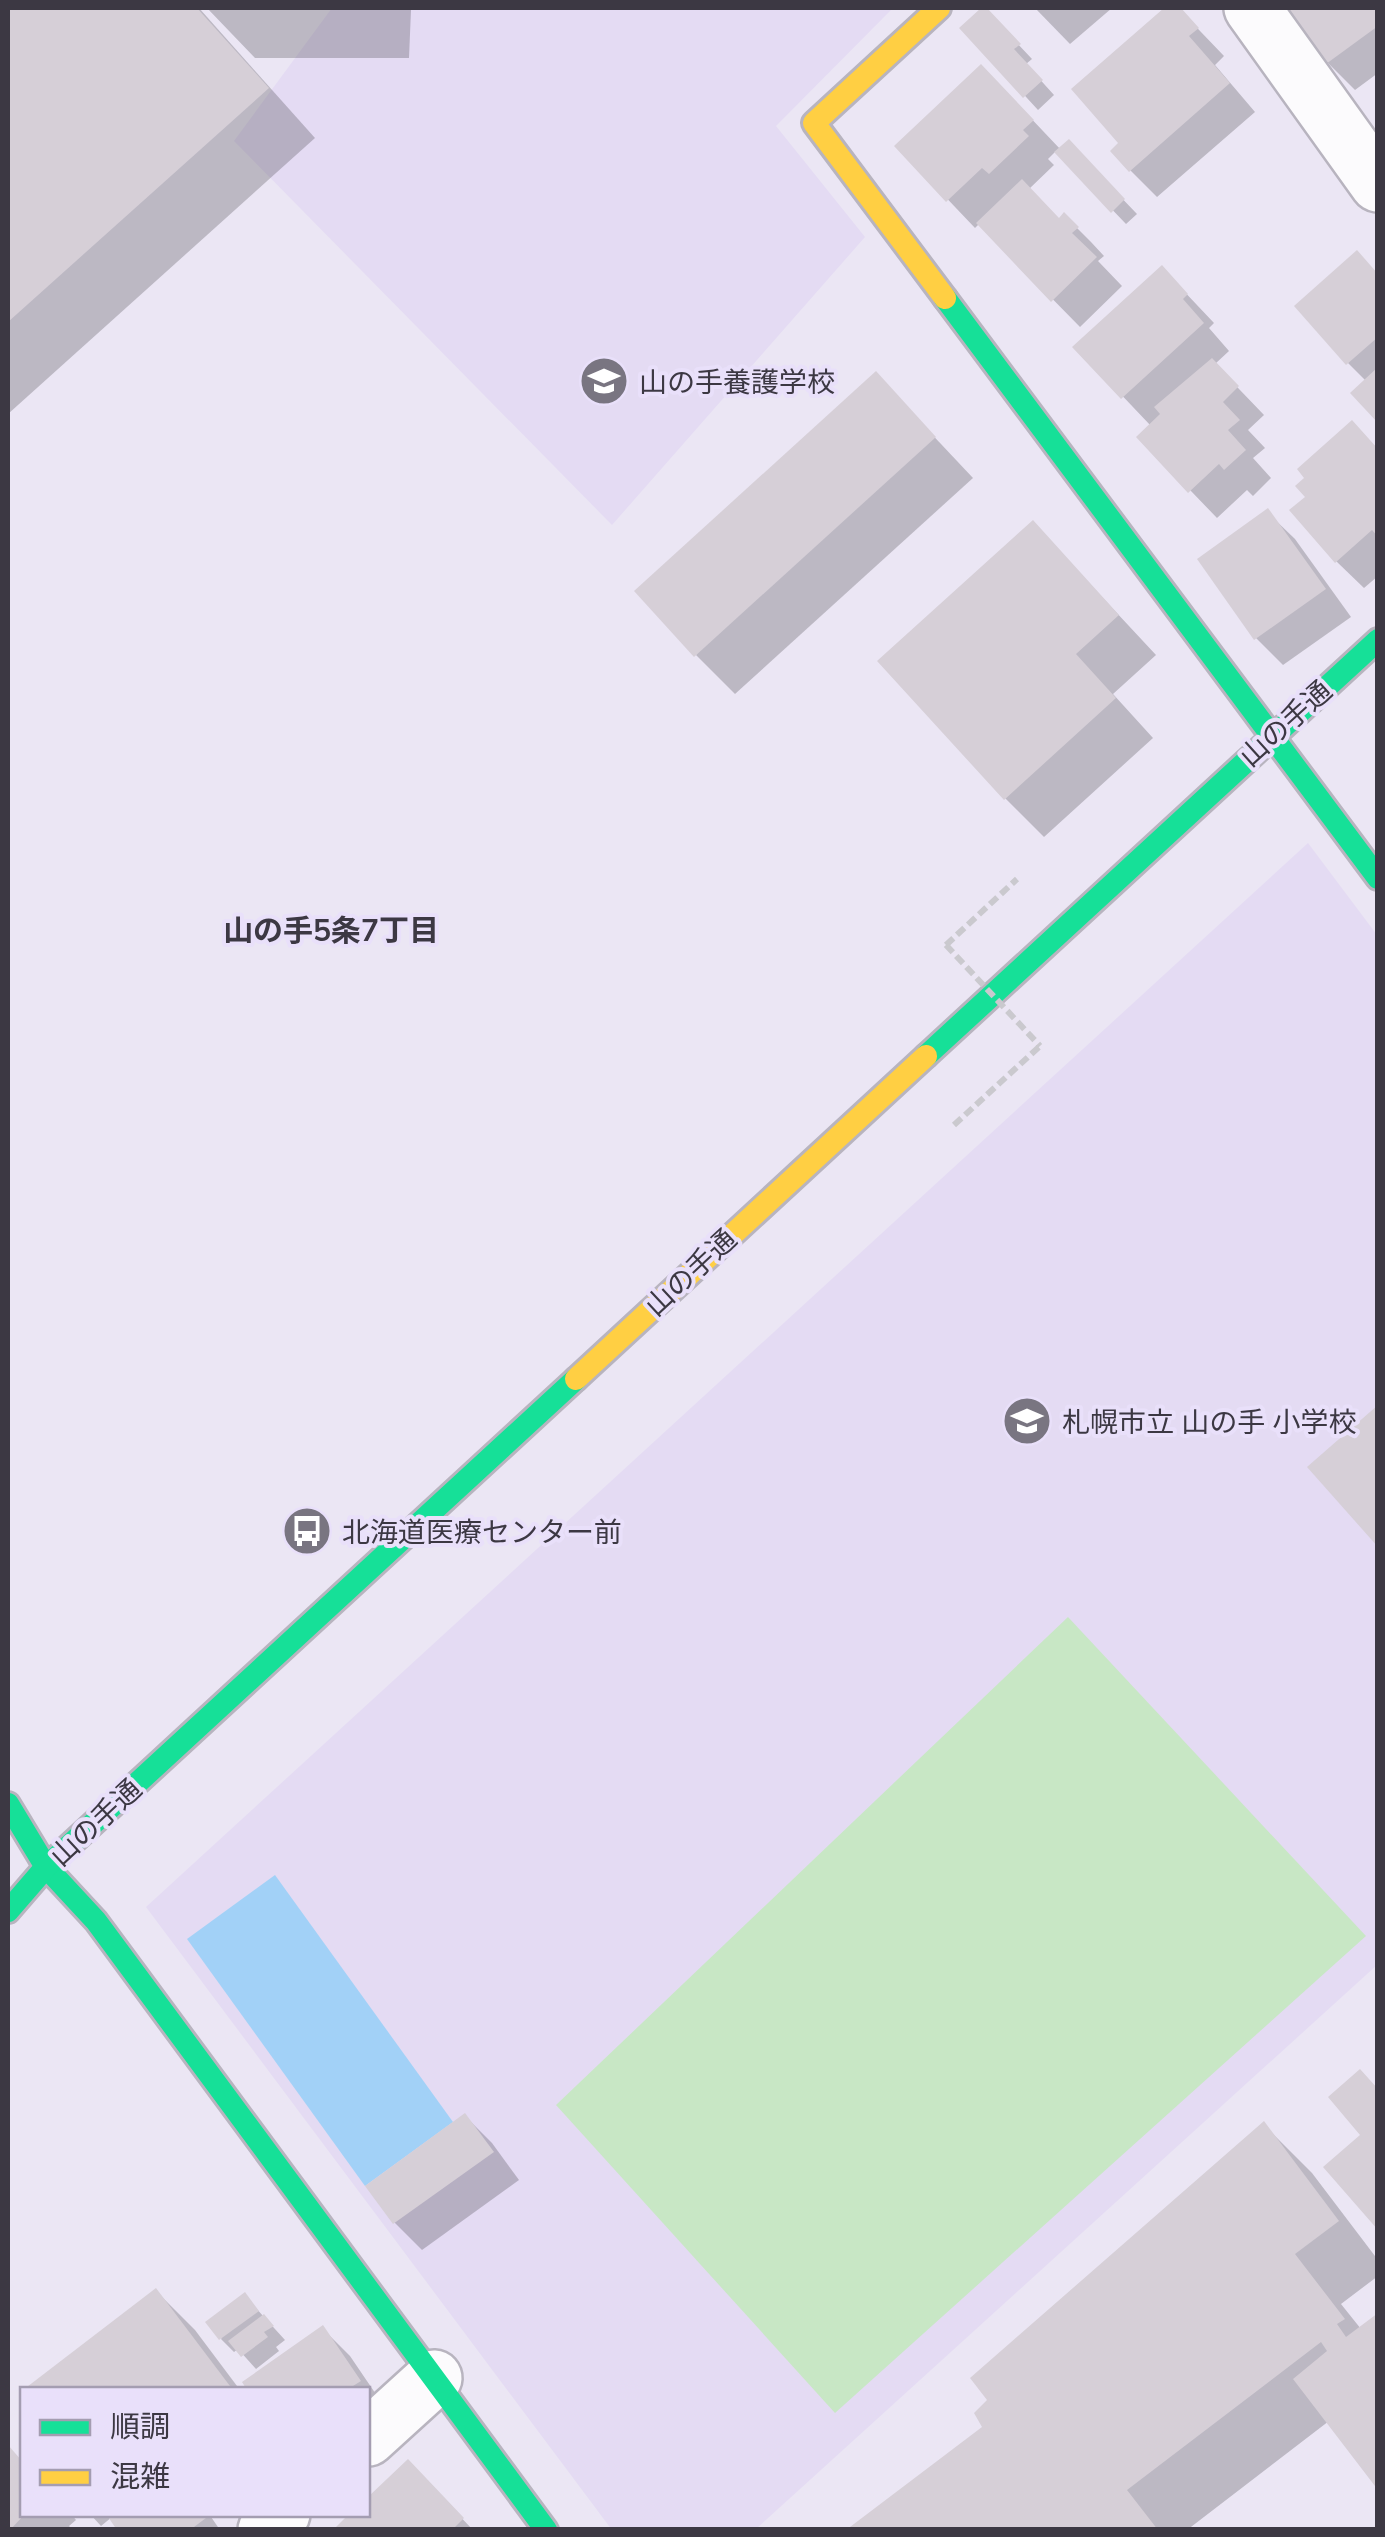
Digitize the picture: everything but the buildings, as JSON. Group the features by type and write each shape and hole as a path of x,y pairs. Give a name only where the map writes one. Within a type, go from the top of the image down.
{"street":[{"path":"939,8 814,123 1378,878"},
{"path":"1252,8 1378,184"},
{"name":"山の手通","path":"8,1910 46,1867 1378,640"},
{"path":"8,1804 46,1867 96,1921 546,2530"},
{"path":"370,2436 434,2378"}],"path":[{"path":"954,1124 1040,1046 946,945 1018,878"}],"shaded area":[{"name":"山の手養護学校","path":"332,8 893,8 776,126 865,237 612,525 234,141"},
{"name":"札幌市立 山の手 小学校","path":"1308,843 1377,935 1377,1965 756,2529 612,2530 146,1907"}],"green space":[{"path":"1068,1617 1366,1936 835,2413 556,2105"}],"water":[{"path":"275,1875 453,2122 365,2186 187,1939"}],"traffic: fast":[{"path":"945,298 1378,878"},
{"path":"926,1056 1378,640"},
{"path":"8,1911 46,1867 576,1379"},
{"path":"8,1804 46,1867 96,1921 546,2530"}],"traffic: slow":[{"path":"939,8 814,123 945,298"},
{"path":"576,1379 926,1056"}],"place":[{"name":"山の手養護学校","path":"604,381"},
{"name":"札幌市立 山の手 小学校","path":"1027,1421"},
{"name":"北海道医療センター前","path":"307,1531"}],"district":[{"name":"山の手5条7丁目","path":"331,930"}]}
